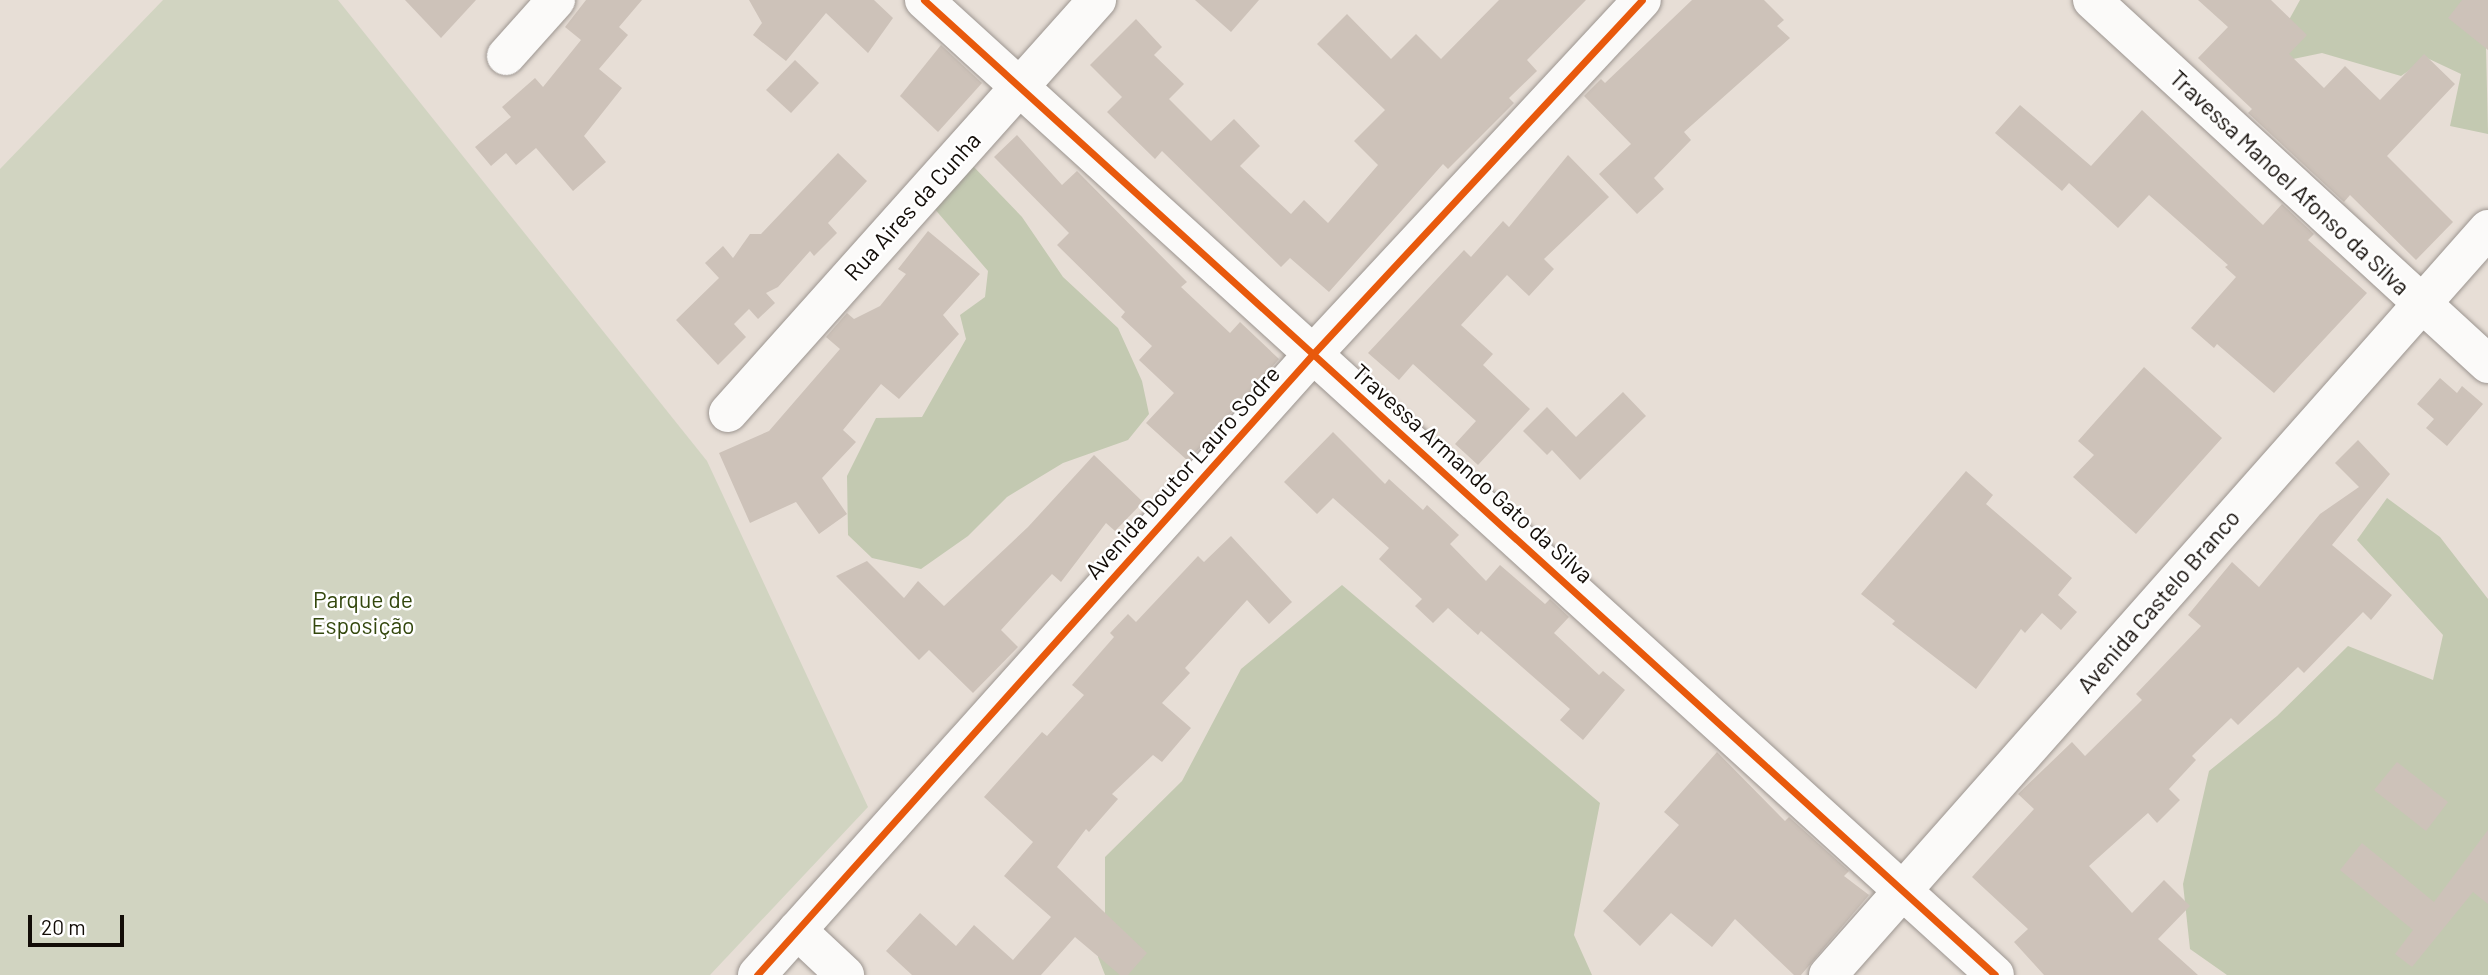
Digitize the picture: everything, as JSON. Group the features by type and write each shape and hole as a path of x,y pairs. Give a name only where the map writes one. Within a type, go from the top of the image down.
{"street":[{"path":"506,55 556,0"},
{"name":"Travessa Armando Gato da Silva","path":"924,0 1021,85 1313,354 1906,890 1995,975"},
{"name":"Rua Aires da Cunha","path":"727,413 1097,0"},
{"name":"Avenida Doutor Lauro Sodre","path":"757,975 1313,354 1642,0"},
{"name":"Travessa Manoel Afonso da Silva","path":"2092,0 2488,364"},
{"name":"Avenida Castelo Branco","path":"1828,975 1906,890 2419,302 2488,229"},
{"path":"797,930 845,975"}],"green space":[{"name":"Parque de Esposição","path":"163,0 338,0 707,461 868,807 710,975 0,975 0,169"},
{"path":"2300,0 2485,0 2488,134 2450,126 2461,74 2427,58 2401,76 2322,53 2264,65"},
{"path":"972,165 1022,217 1063,277 1118,328 1142,381 1149,414 1128,440 1063,463 1007,497 968,536 921,569 872,558 848,535 847,476 876,418 922,417 966,339 960,315 985,297 988,271 933,207"},
{"path":"2387,498 2440,537 2488,599 2488,975 2227,975 2190,949 2183,884 2209,771 2277,716 2348,646 2433,680 2443,635 2357,540"},
{"path":"1342,585 1600,803 1574,935 1592,975 1105,975 1098,957 1105,912 1105,857 1182,781 1241,669"}],"building":[{"path":"405,0 476,0 441,38"},
{"path":"586,0 642,0 619,27 628,35 599,69 622,88 584,136 606,162 573,191 536,148 516,165 506,153 491,166 475,147 511,117 502,107 535,78 543,87 581,40 565,27"},
{"path":"749,0 874,0 893,18 868,53 826,13 786,61 753,35 762,23"},
{"path":"1195,0 1259,0 1231,32"},
{"path":"1499,0 1586,0 1527,60 1537,71 1509,98 1514,103 1448,169 1443,164 1329,292 1290,258 1281,267 1162,151 1155,159 1107,112 1122,97 1090,65 1136,19 1162,47 1154,55 1184,84 1169,99 1211,141 1234,119 1260,146 1240,166 1291,214 1304,200 1328,223 1378,165 1354,141 1385,110 1317,44 1347,14 1391,59 1416,34 1441,59"},
{"path":"1692,0 1764,0 1784,20 1777,26 1790,38 1684,132 1691,140 1654,178 1664,189 1637,214 1599,174 1631,144 1584,96 1601,79 1605,83"},
{"path":"2198,0 2271,0 2307,35 2289,54 2324,88 2345,66 2380,100 2424,54 2455,84 2387,156 2453,222 2416,260 2350,195 2344,202 2248,113 2252,109 2198,58 2228,27"},
{"path":"2462,0 2488,0 2488,50 2448,18"},
{"path":"941,45 982,83 938,132 900,96"},
{"path":"795,60 819,83 791,113 766,90"},
{"path":"2020,105 2091,166 2142,110 2263,225 2282,204 2314,234 2308,240 2367,293 2274,393 2217,344 2214,348 2191,328 2236,277 2225,267 2228,265 2149,195 2118,228 2069,183 2062,191 1995,133"},
{"path":"1017,135 1062,185 1077,171 1187,282 1181,287 1230,333 1240,322 1279,359 1188,461 1146,423 1174,393 1139,360 1152,346 1121,317 1125,312 1057,245 1069,233 994,157"},
{"path":"838,153 867,181 828,223 837,233 814,256 810,251 778,287 766,293 775,303 758,319 749,309 734,324 746,337 718,365 676,320 719,278 705,263 723,246 733,258 750,234 761,234"},
{"path":"1568,155 1609,197 1544,259 1554,269 1529,296 1507,275 1461,325 1493,354 1483,365 1530,409 1478,465 1455,444 1476,421 1413,364 1399,380 1368,353 1464,250 1471,257 1503,221 1509,227"},
{"path":"928,231 980,274 943,315 959,334 899,399 881,384 843,430 856,442 822,478 847,514 819,534 796,502 750,523 719,453 769,431 840,349 826,337 847,313 854,319 880,306 906,274 898,269"},
{"path":"2144,367 2222,438 2136,534 2073,477 2094,455 2078,441"},
{"path":"2440,378 2457,393 2462,386 2483,404 2447,446 2426,428 2434,419 2417,404"},
{"path":"1623,392 1646,416 1580,480 1552,450 1547,455 1523,431 1547,407 1576,437"},
{"path":"1333,432 1385,484 1389,479 1423,510 1427,505 1459,535 1450,544 1486,581 1500,565 1545,604 1550,599 1569,617 1554,633 1599,675 1603,671 1625,690 1583,740 1560,720 1570,709 1481,631 1478,635 1448,608 1433,623 1415,606 1422,599 1379,559 1389,548 1333,498 1317,514 1284,482"},
{"path":"2358,440 2390,474 2332,545 2392,595 2371,620 2363,612 2304,673 2298,667 2238,725 2231,718 2192,756 2196,760 2169,789 2180,800 2157,823 2148,813 2089,866 2132,913 2164,880 2190,906 2158,939 2198,975 2044,975 2014,942 2028,929 1972,877 2034,809 2018,794 2072,742 2085,756 2142,700 2136,694 2201,626 2188,615 2232,562 2259,587 2320,514 2359,487 2335,463"},
{"path":"1094,455 1143,502 1115,531 1106,523 1061,582 1052,574 1001,630 1018,647 973,693 929,650 919,660 836,576 867,561 904,598 918,581 944,606 1028,527"},
{"path":"1966,471 1993,495 1986,504 2072,578 2058,595 2077,612 2061,630 2042,613 2025,633 2021,629 1976,689 1892,624 1895,621 1861,594"},
{"path":"1231,536 1292,602 1269,624 1247,600 1185,668 1190,673 1162,703 1191,728 1162,762 1153,755 1112,794 1118,799 1089,832 1086,829 1057,867 1147,953 1128,975 1120,975 1075,937 1041,975 912,975 886,951 920,913 956,946 974,925 1013,960 1051,917 1004,876 1033,842 984,797 1042,732 1047,736 1084,695 1072,685 1114,637 1110,633 1128,614 1136,622 1198,556 1204,562"},
{"path":"1717,752 1785,821 1789,817 1849,871 1844,876 1869,895 1801,975 1794,975 1735,919 1712,947 1671,913 1640,946 1603,911 1679,825 1664,812"},
{"path":"2397,762 2448,802 2426,831 2374,790"},
{"path":"2488,830 2488,904 2473,892 2412,967 2395,954 2413,930 2340,870 2362,843 2434,902"}],"cycle path":[{"path":"924,0 1995,975"},
{"path":"757,975 1313,354 1642,0"}]}
